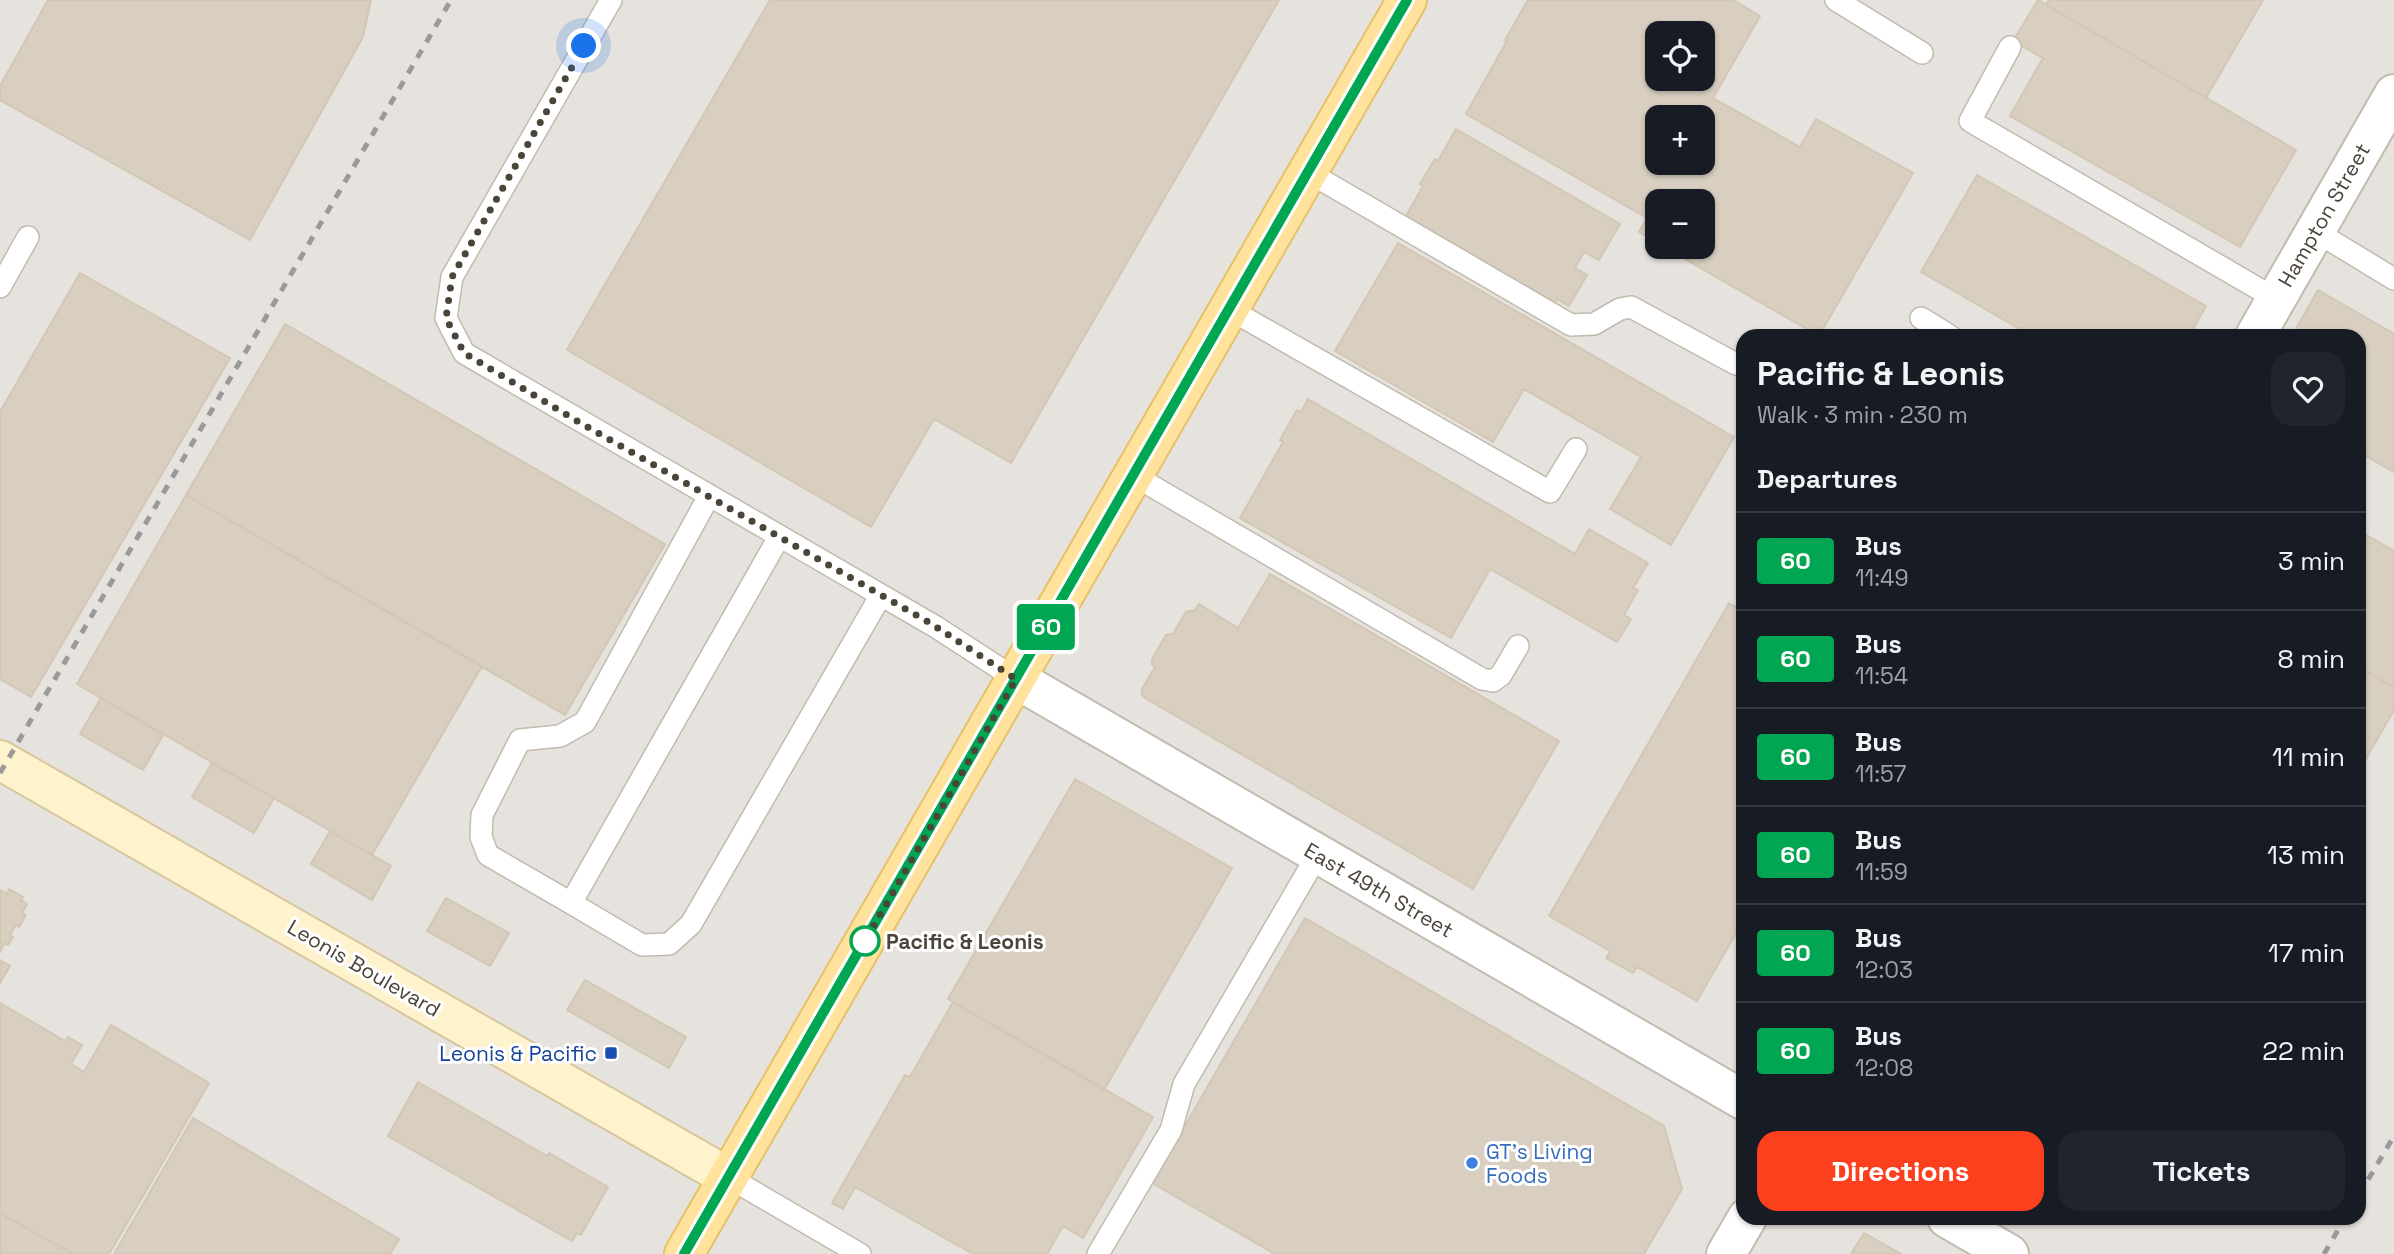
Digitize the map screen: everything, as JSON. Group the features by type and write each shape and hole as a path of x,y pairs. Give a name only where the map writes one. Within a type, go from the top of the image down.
{"main road":[{"path":"684,1254 1408,0"},
{"name":"Leonis Boulevard","path":"0,760 728,1177"}],"street":[{"name":"Hampton Street","path":"2259,329 2394,94"},
{"name":"East 49th Street","path":"1016,679 1736,1096"},
{"path":"1726,1254 1743,1225"},
{"path":"1959,1225 2009,1254"}],"lane":[{"path":"611,0 452,277 446,318 464,353 936,627 1016,679"},
{"path":"1836,0 1922,52"},
{"path":"2010,47 1970,121 2276,299"},
{"path":"1308,172 1571,325 1594,324 1620,309 1631,307 1736,364"},
{"path":"2315,231 2394,279"},
{"path":"0,287 28,237"},
{"path":"1229,309 1550,492 1576,449"},
{"path":"1921,318 1939,329"},
{"path":"1133,475 1482,679 1493,681 1501,675 1518,646"},
{"path":"709,496 585,722 560,736 520,740 482,815 481,837 488,855 642,945 669,944 691,924 881,595"},
{"path":"571,904 779,537"},
{"path":"1098,1254 1171,1130 1184,1084 1318,854"},
{"path":"728,1177 860,1254"}],"shaded area":[{"path":"0,0 2394,0 2394,1254 0,1254"}],"building":[{"path":"48,0 371,0 363,37 250,240 0,100 0,86"},
{"path":"770,0 1279,0 1011,463 934,419 871,527 567,350"},
{"path":"1528,0 1733,0 1760,16 1713,98 1800,147 1816,119 1913,173 1823,329 1807,329 1685,259 1715,259 1715,189 1645,189 1645,217 1466,114"},
{"path":"2038,0 2296,150 2240,247 2010,116 2043,58 2013,41"},
{"path":"2049,0 2263,0 2206,98 2046,5"},
{"path":"1456,129 1620,224 1599,260 1584,252 1575,268 1587,275 1569,306 1557,299 1554,305 1405,218 1423,186 1420,184 1435,159 1438,161"},
{"path":"1977,175 2206,306 2193,329 2020,329 1921,272"},
{"path":"1645,222 1645,236 1639,232"},
{"path":"1398,243 1734,437 1671,545 1610,509 1641,457 1524,389 1493,442 1335,351"},
{"path":"80,273 230,358 31,697 0,679 0,412"},
{"path":"2318,290 2394,334 2394,472 2366,456 2366,329 2296,329"},
{"path":"285,324 665,544 565,715 186,495"},
{"path":"1308,399 1575,554 1589,529 1648,563 1633,588 1638,590 1624,615 1631,619 1617,642 1490,569 1451,638 1240,518 1283,442 1280,440 1297,410 1301,412"},
{"path":"186,495 482,666 372,855 77,684"},
{"path":"2366,535 2394,551 2394,687 2366,671"},
{"path":"1270,574 1559,741 1473,889 1142,695 1142,689 1155,667 1152,659 1166,635 1173,634 1186,612 1195,610 1199,604 1238,628"},
{"path":"1729,603 1736,607 1736,933 1697,1001 1637,967 1633,973 1606,958 1610,951 1549,916"},
{"path":"2366,671 2394,687 2394,710 2366,759"},
{"path":"101,698 163,735 143,770 80,734"},
{"path":"212,763 274,798 254,833 192,797"},
{"path":"1075,779 1232,868 1104,1090 948,999"},
{"path":"330,831 391,866 372,900 311,864"},
{"path":"9,889 23,897 21,900 27,904 22,913 26,915 10,935 13,937 8,945 5,943 0,951 0,890 7,894"},
{"path":"446,898 509,933 490,966 427,931"},
{"path":"1305,918 1664,1126 1682,1189 1644,1254 1275,1254 1152,1183"},
{"path":"0,960 10,966 0,983"},
{"path":"585,980 686,1037 669,1068 567,1010"},
{"path":"953,1002 1153,1117 1083,1238 1063,1226 1047,1254 973,1254 855,1187 843,1209 832,1203 905,1075 910,1077"},
{"path":"0,1003 65,1041 68,1037 82,1045 71,1064 84,1072 111,1025 209,1083 109,1254 73,1254 0,1213"},
{"path":"418,1082 547,1156 549,1153 608,1187 581,1235 577,1233 572,1241 388,1136"},
{"path":"193,1118 399,1239 390,1254 114,1254"},
{"path":"0,1213 73,1254 0,1254"},
{"path":"1864,1233 1901,1254 1851,1254"}],"railway":[{"path":"0,773 451,0"},
{"path":"2366,1183 2394,1136"},
{"path":"2324,1254 2341,1225"}],"bus line":[{"name":"60","path":"684,1254 1407,0"}],"place":[{"name":"Pacific & Leonis","path":"865,941"},
{"name":"Leonis & Pacific","path":"611,1053"},
{"name":"GT's Living Foods","path":"1472,1163"}],"route":[{"path":"584,46 452,277 446,318 464,353 577,421 930,623 1016,679 865,941"}]}
